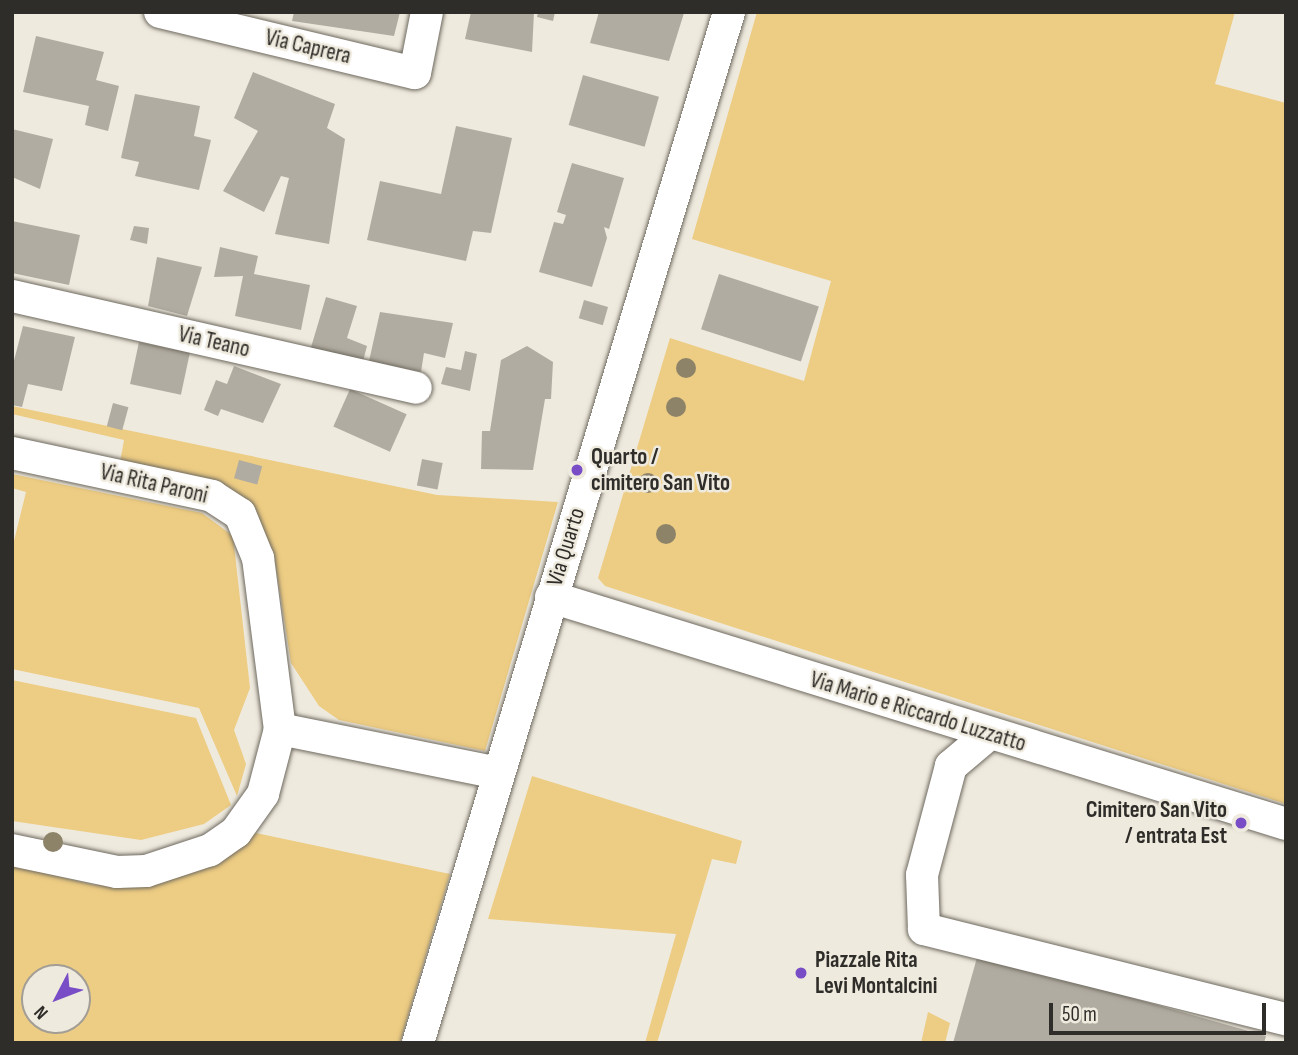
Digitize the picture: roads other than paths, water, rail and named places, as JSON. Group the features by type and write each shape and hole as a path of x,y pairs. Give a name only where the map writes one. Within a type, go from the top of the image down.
{"street":[{"name":"Via Caprera","path":"160,12 415,73 427,12"},
{"name":"Via Quarto","path":"418,1043 729,12"},
{"name":"Via Teano","path":"12,296 416,388"},
{"name":"Via Rita Paroni","path":"12,453 212,496 240,514 258,558 280,729 263,793 236,832 210,850 146,871 117,872 12,850"},
{"name":"Via Mario e Riccardo Luzzatto","path":"551,597 1286,824"},
{"path":"931,716 951,766"},
{"path":"280,729 498,773"},
{"path":"989,734 951,766 922,875 924,929 1286,1019"}],"place":[{"name":"Quarto / cimitero San Vito","path":"577,470"},
{"name":"Cimitero San Vito / entrata Est","path":"1241,823"},
{"name":"Piazzale Rita Levi Montalcini","path":"801,973"}]}
